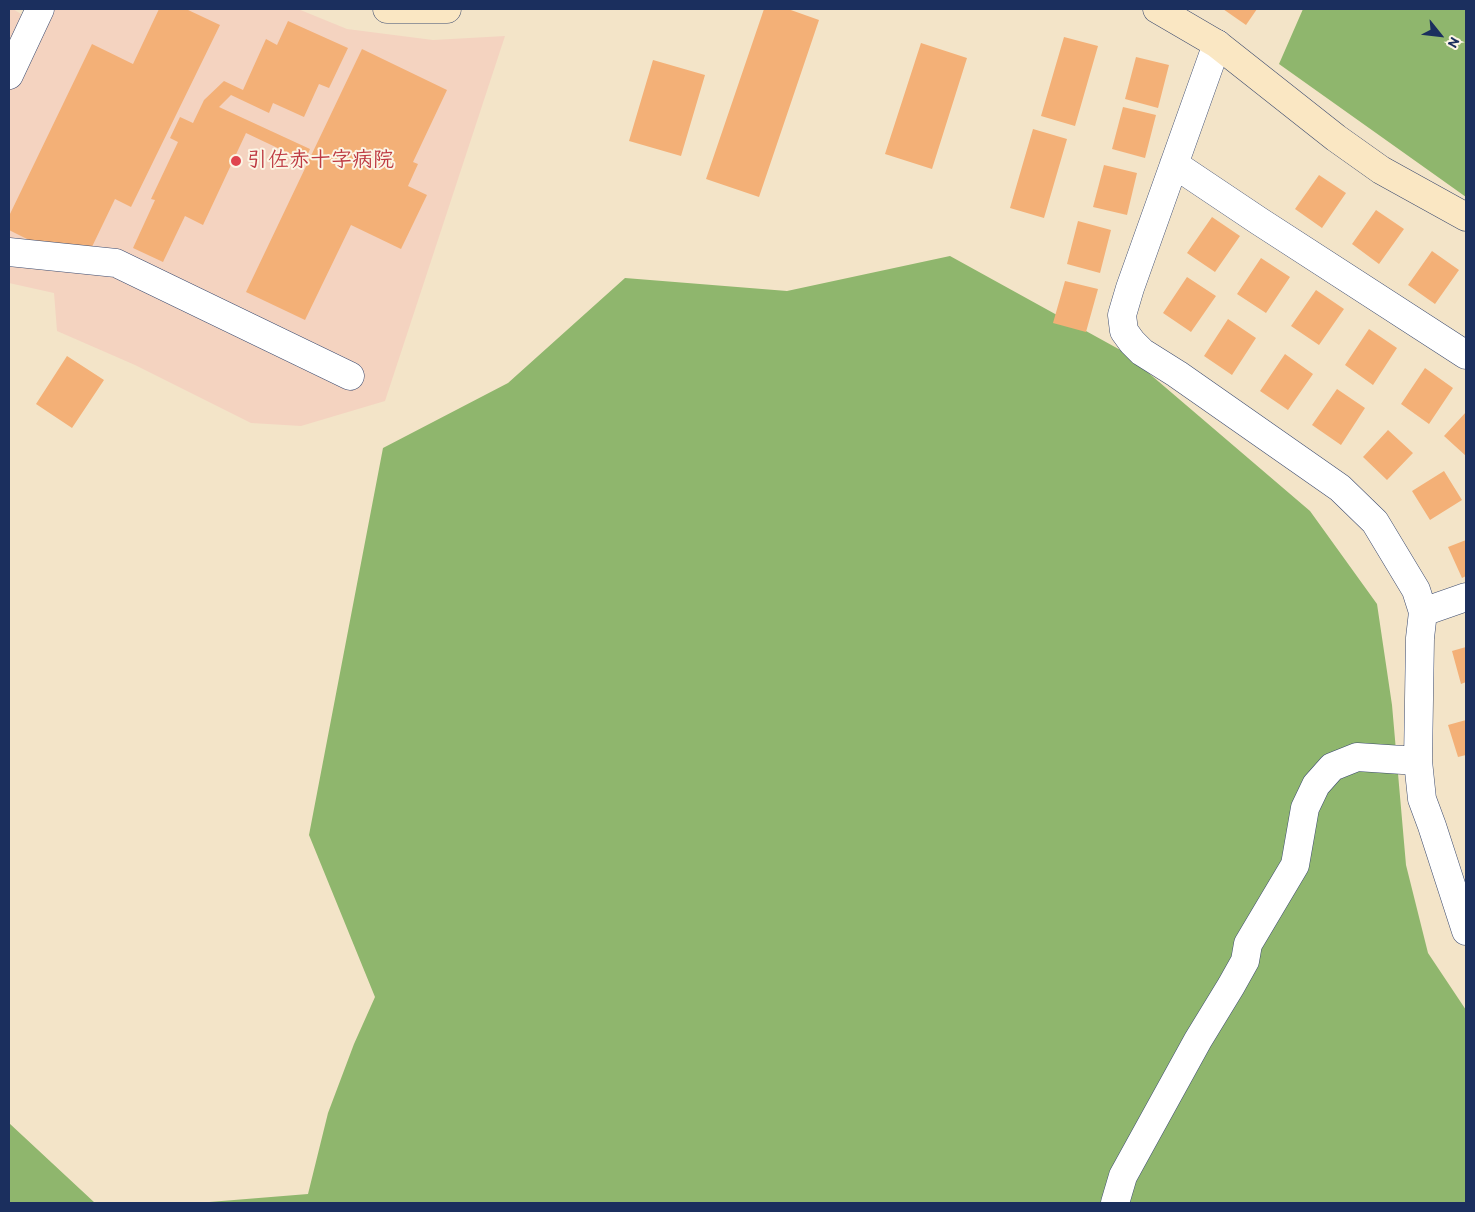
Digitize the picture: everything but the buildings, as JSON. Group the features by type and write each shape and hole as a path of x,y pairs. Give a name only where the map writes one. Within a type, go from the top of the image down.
{"street":[{"path":"9,76 40,9"},
{"path":"387,9 447,9"},
{"path":"1157,9 1217,44 1336,138 1381,170 1466,217"},
{"path":"1217,44 1130,288 1122,315 1124,331 1142,352 1177,374 1340,488 1376,522 1416,590 1423,612 1420,638 1418,761 1422,799 1466,931"},
{"path":"1174,164 1466,354"},
{"path":"9,252 116,263 350,376"},
{"path":"1423,612 1466,597"},
{"path":"1115,1203 1123,1176 1198,1040 1245,961 1248,944 1295,865 1305,808 1316,785 1332,767 1357,756 1418,761"}],"shaded area":[{"name":"引佐赤十字病院","path":"9,9 13,9 43,28 53,9 298,9 347,29 433,40 505,36 385,401 301,426 251,423 135,365 57,331 54,293 9,283"}],"green space":[{"path":"1303,9 1466,9 1466,197 1279,64"},
{"path":"950,256 1124,352 1310,511 1377,604 1392,705 1406,865 1428,953 1466,1010 1466,1203 197,1203 308,1194 328,1113 354,1044 375,997 309,835 383,448 508,383 625,278 787,291"},
{"path":"9,1123 95,1203 9,1203"}],"place":[{"name":"引佐赤十字病院","path":"236,161"}]}
